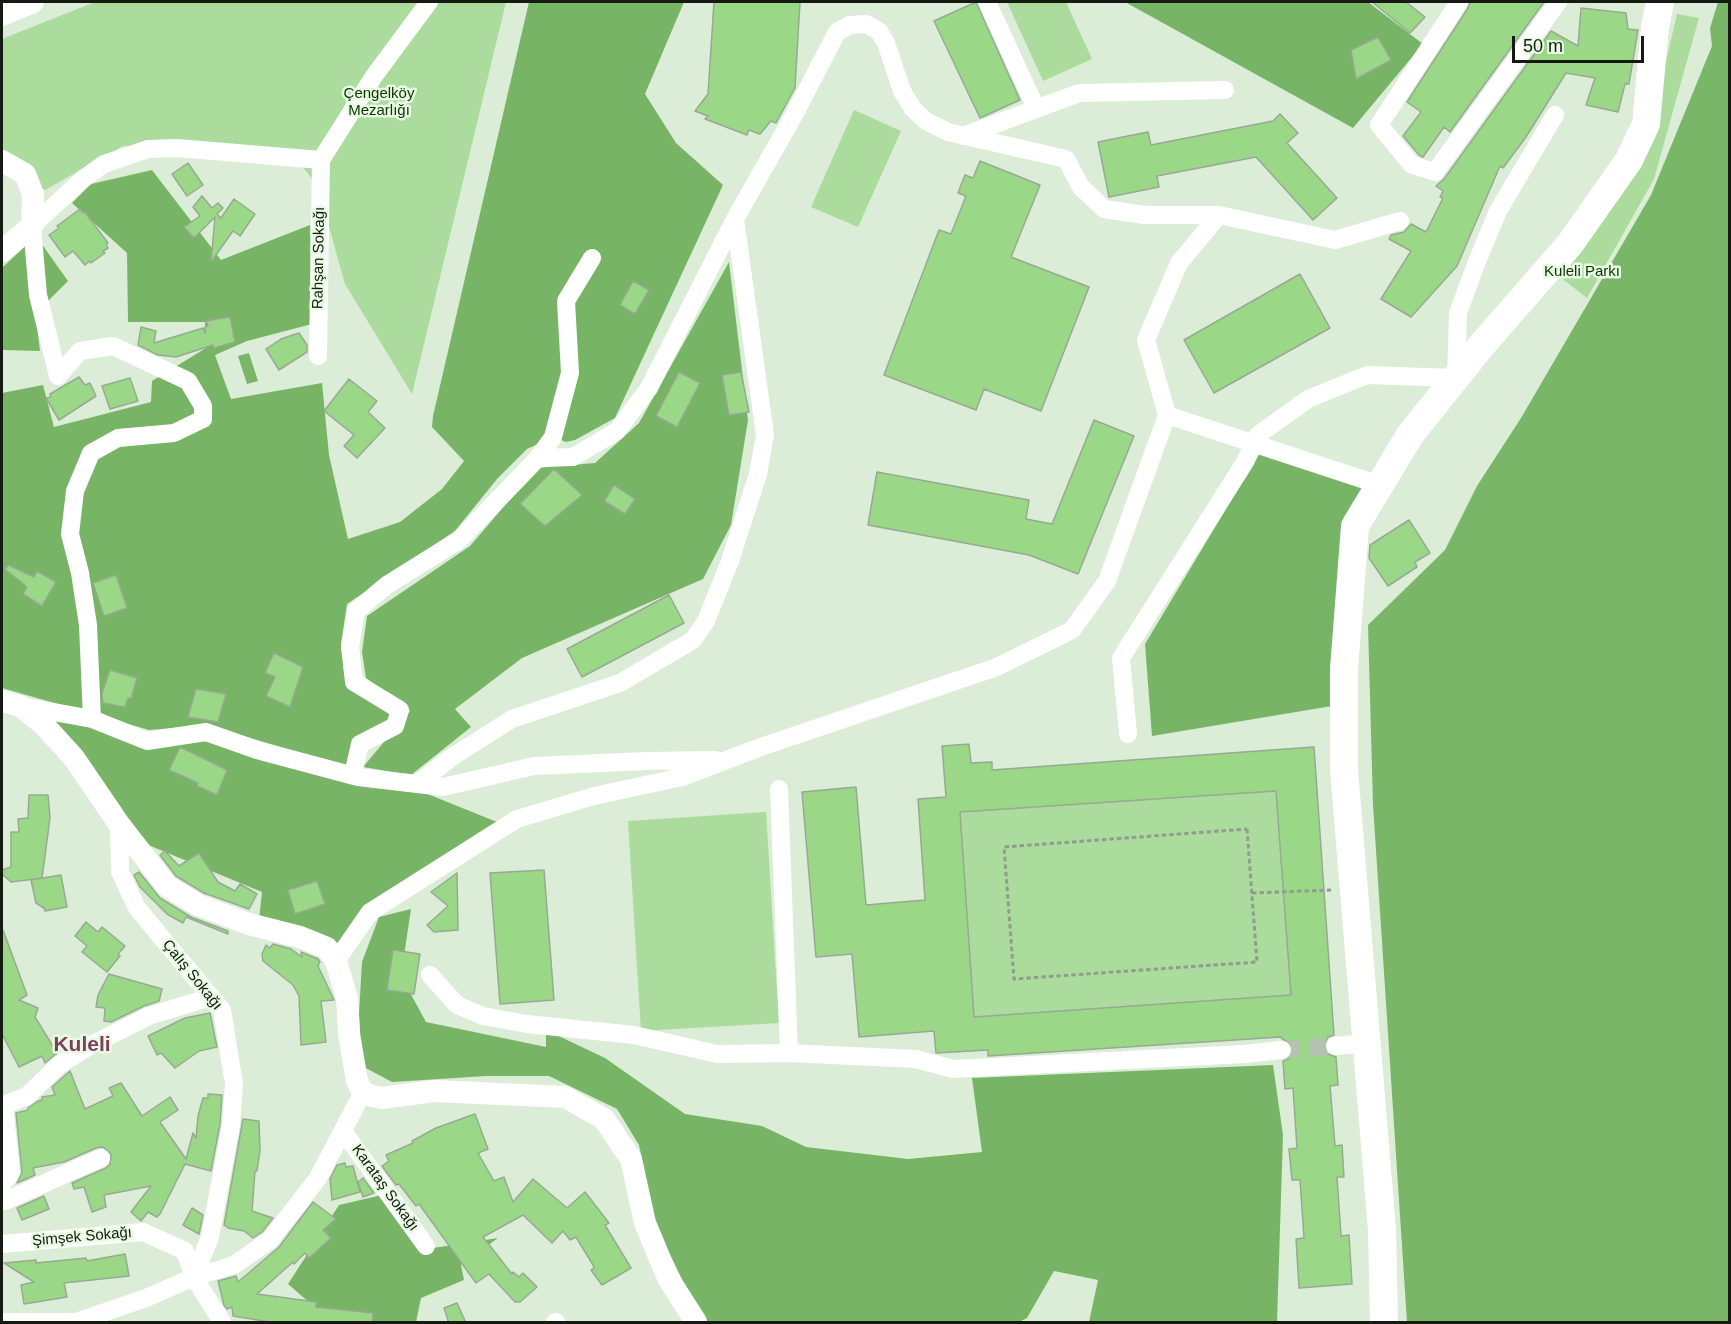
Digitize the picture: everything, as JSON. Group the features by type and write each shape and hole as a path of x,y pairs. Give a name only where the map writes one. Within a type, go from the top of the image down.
{"main road":[{"path":"1384,1323 1382,1230 1344,770 1344,669 1354,526 1410,435 1570,244 1629,160 1646,124 1655,27 1660,2"}],"street":[{"path":"2,15 33,2"},
{"path":"2,251 83,179 104,164 147,149 177,147 321,160 374,76 429,2"},
{"path":"987,2 1036,108"},
{"path":"1459,2 1379,125 1412,165 1435,172 1558,2"},
{"path":"538,458 573,457 617,431 649,388 735,219 837,32 850,25 866,24 879,31 886,44 902,91 913,109 926,121 948,132 1066,159 1081,187 1104,209 1145,215 1219,215 1335,240 1400,220"},
{"path":"963,136 1079,93 1225,90"},
{"path":"1128,734 1121,658 1245,462 1258,435 1308,399 1367,375 1456,378 1458,313 1476,264 1498,211 1555,116"},
{"name":"Rahşan Sokağı","path":"318,356 321,160"},
{"path":"2,161 25,174 33,194 32,226 38,295 58,376 80,351 113,346 188,381 203,406 203,419 174,433 118,438 90,453 75,491 69,534 80,573 88,625 92,719"},
{"path":"336,961 370,912 518,819 594,796 682,777 758,748 997,667 1072,630 1107,581 1167,415 1146,339 1179,263 1219,215"},
{"path":"417,784 512,719 620,682 693,640 700,632 730,561 758,474 765,435 735,219"},
{"path":"353,776 360,744 395,726 400,710 354,682 350,647 356,611 387,585 459,540 538,458 553,437 570,373 566,301 592,258"},
{"path":"1167,415 1380,485"},
{"path":"11,704 92,719 147,741 206,732 257,750 353,776 442,787 534,766 727,760"},
{"path":"11,704 44,725 75,758 119,824 167,886 198,905 249,924 300,937 327,948 336,961 347,999 349,1034 357,1081 363,1092 382,1098 435,1091 565,1097 604,1119 631,1160 645,1223 668,1278 696,1323"},
{"path":"779,789 789,1053"},
{"name":"Çalış Sokağı","path":"119,824 120,872 137,908 222,1010 234,1084 231,1125 210,1237 194,1276"},
{"path":"430,975 457,1005 483,1016 527,1024 634,1035 717,1054 789,1053 916,1059 953,1069 1244,1054 1282,1050"},
{"path":"2,1195 11,1173 4,1105 27,1096 59,1065 91,1046 149,1016 211,997"},
{"path":"1335,1046 1367,1042"},
{"path":"2,1322 76,1322 99,1318 194,1276 234,1265 270,1240 318,1178 363,1092"},
{"name":"Karataş Sokağı","path":"343,1131 426,1246"},
{"path":"2,1195 101,1158"},
{"name":"Şimşek Sokağı","path":"2,1245 143,1232 186,1251 194,1276 222,1323"}],"path":[{"path":"1247,829 1252,893 1257,962 1014,979 1004,847 1247,829"},
{"path":"1252,893 1283,893 1354,887"}],"green space":[{"name":"Çengelköy Mezarlığı","path":"95,2 506,2 412,394 345,284 318,187 295,157 123,146 45,190 2,162 2,39"},
{"path":"1007,2 1066,2 1092,59 1043,81"},
{"name":"Kuleli Parkı","path":"1677,14 1699,18 1654,179 1587,298 1556,274 1642,163"},
{"path":"854,110 901,131 858,227 811,207"},
{"path":"1276,791 1291,995 974,1017 960,812"},
{"path":"766,812 779,1023 641,1031 628,821"}],"shaded area":[{"path":"529,2 684,2 645,94 676,143 723,185 615,418 575,440 566,442 553,437 527,449 497,479 455,531 347,604 341,644 348,688 391,712 388,722 356,737 345,767 208,725 149,730 2,688 2,393 43,385 54,427 151,402 152,381 206,348 205,322 128,322 127,253 72,203 91,184 152,170 221,260 310,225 312,324 247,341 215,355 231,399 322,383 329,455 348,539 400,522 442,489 464,461 432,427 433,416"},
{"path":"1125,2 1368,2 1423,44 1353,128"},
{"path":"1718,2 1730,2 1729,1322 1407,1322 1373,805 1368,625 1445,550 1477,486 1521,418 1651,195 1712,46 1710,28"},
{"path":"36,236 68,281 46,303 36,318 40,351 2,350 2,268"},
{"path":"729,262 748,420 731,525 703,579 522,658 455,709 471,727 411,775 363,767 410,711 366,678 362,652 367,616 470,546 537,468 595,463 639,423"},
{"path":"249,353 258,381 247,384 238,356"},
{"path":"1259,454 1366,487 1332,706 1152,736 1145,644"},
{"path":"46,716 90,723 147,747 208,739 420,791 502,824 363,907 337,953 259,920 262,892 141,842"},
{"path":"411,909 401,976 426,1022 546,1047 546,1030 605,1058 685,1114 762,1126 806,1147 908,1159 982,1152 972,1078 1273,1065 1283,1135 1277,1322 1089,1322 1098,1280 1054,1271 1027,1318 1019,1322 703,1322 656,1226 639,1145 617,1109 549,1076 486,1076 392,1082 362,1066 359,1014 362,962 379,917"},
{"path":"395,1192 433,1248 498,1238 461,1265 464,1280 421,1298 416,1322 314,1322 319,1311 288,1284 339,1205"}],"building":[{"path":"714,2 800,2 795,88 776,123 771,121 760,134 749,130 747,135 705,119 708,116 695,111 708,94"},
{"path":"976,2 1020,100 980,118 934,21"},
{"path":"1372,2 1406,2 1425,17 1410,33"},
{"path":"1470,2 1544,2 1450,132 1444,127 1423,157 1403,136 1421,112 1407,102"},
{"path":"1581,8 1626,13 1628,29 1638,30 1629,84 1625,84 1618,112 1586,105 1595,78 1566,73 1526,137 1503,168 1500,166 1457,266 1411,317 1381,299 1411,251 1389,239 1391,235 1404,232 1411,224 1426,232 1443,198 1440,197 1443,191 1436,186 1444,179 1551,31 1578,46"},
{"path":"1378,37 1391,60 1356,79 1351,50"},
{"path":"1280,114 1298,133 1287,143 1337,198 1313,220 1256,157 1157,176 1159,187 1109,197 1098,142 1148,132 1151,145 1273,121"},
{"path":"980,161 1040,185 1011,257 1089,287 1041,411 984,389 976,410 884,375 939,230 951,234 966,196 958,193 965,175 973,178"},
{"path":"188,163 203,185 187,196 172,174"},
{"path":"202,196 212,208 218,203 223,208 217,214 221,218 234,199 255,214 240,236 233,231 211,262 215,217 194,238 184,227 200,216 193,207"},
{"path":"80,209 83,213 84,211 108,243 106,244 108,248 103,251 105,253 85,265 73,251 65,257 49,235"},
{"path":"1300,274 1330,328 1214,393 1184,340"},
{"path":"633,281 649,290 635,314 620,305"},
{"path":"230,317 235,342 214,348 213,345 176,357 158,355 138,345 141,327 156,331 154,343 203,328 205,333 205,327 208,326 206,321"},
{"path":"299,333 307,345 307,352 279,370 266,349 281,339"},
{"path":"679,372 700,383 677,427 656,416"},
{"path":"741,372 749,412 729,415 722,375"},
{"path":"79,377 85,385 90,383 96,396 59,420 46,398 51,397 50,394"},
{"path":"130,378 138,401 110,409 102,386"},
{"path":"349,379 377,401 368,412 385,428 357,458 344,446 354,435 324,411"},
{"path":"1094,420 1134,436 1078,574 1029,555 868,525 877,472 1029,500 1026,519 1052,524"},
{"path":"554,469 582,495 545,526 520,504"},
{"path":"614,485 635,499 625,514 604,501"},
{"path":"1409,520 1430,553 1415,562 1417,567 1388,586 1369,558 1370,545"},
{"path":"8,565 34,577 37,571 56,582 42,606 23,594 27,587 5,569"},
{"path":"116,575 127,608 104,616 93,583"},
{"path":"669,595 684,623 582,677 567,649"},
{"path":"274,653 303,667 290,707 266,696 275,677 265,673"},
{"path":"110,670 137,678 131,699 128,698 125,707 103,703 102,693"},
{"path":"196,689 226,694 218,722 188,717"},
{"path":"969,744 971,763 992,762 992,770 1314,747 1334,1035 1328,1037 1324,1046 1326,1053 1336,1057 1338,1085 1330,1086 1335,1146 1342,1145 1344,1177 1337,1177 1341,1236 1349,1235 1352,1284 1299,1288 1296,1239 1304,1238 1300,1180 1292,1180 1289,1149 1297,1148 1293,1088 1285,1089 1283,1061 1289,1059 1293,1049 1291,1043 1281,1037 988,1056 988,1050 936,1053 934,1031 859,1037 852,954 816,957 802,792 856,787 866,905 925,900 918,799 946,797 942,746","holes":["1276,791 1291,995 974,1017 960,812"]},
{"path":"180,747 227,770 217,795 197,786 198,783 169,770"},
{"path":"29,795 48,795 50,818 42,878 11,882 2,874 2,870 11,867 11,832 19,832 18,819 28,818"},
{"path":"165,851 179,866 199,853 218,882 235,891 240,884 257,894 249,909 204,893 176,876 160,855"},
{"path":"544,870 554,1000 500,1004 490,873"},
{"path":"139,872 160,898 191,917 228,931 228,934 186,917 183,923 167,914 140,887 134,875"},
{"path":"457,873 458,930 434,932 427,925 448,906 431,892"},
{"path":"61,875 67,907 45,911 36,903 31,880"},
{"path":"317,881 325,904 295,914 288,890"},
{"path":"86,922 98,932 102,927 125,946 107,972 82,952 87,946 75,936"},
{"path":"2,930 27,995 19,1000 38,1008 35,1017 57,1053 45,1063 42,1056 19,1067 2,1034"},
{"path":"273,944 291,949 302,957 301,952 320,962 318,966 334,1000 321,1001 326,1042 301,1045 299,996 293,985 263,961 262,954 266,945 270,948"},
{"path":"393,950 420,954 414,994 387,990"},
{"path":"109,974 162,989 159,1001 111,1022 104,1021 105,1008 96,1007 98,995"},
{"path":"210,1013 217,1047 199,1051 175,1068 161,1053 157,1055 148,1036 185,1018"},
{"path":"70,1071 85,1109 113,1096 109,1088 121,1083 142,1116 170,1097 178,1110 160,1122 186,1159 193,1133 196,1138 198,1116 203,1098 208,1098 208,1094 222,1095 220,1124 211,1171 185,1164 160,1214 157,1217 148,1212 141,1221 131,1212 151,1186 104,1195 106,1207 92,1212 84,1187 74,1189 72,1183 110,1164 111,1154 103,1147 64,1162 33,1168 35,1175 17,1183 22,1172 16,1113 28,1110 42,1100 42,1097 55,1095 52,1087"},
{"path":"475,1114 488,1149 478,1153 494,1181 504,1177 513,1202 533,1179 567,1208 585,1192 609,1223 605,1225 631,1268 602,1285 591,1270 594,1268 593,1265 576,1237 570,1240 563,1231 552,1243 523,1215 483,1237 512,1274 513,1272 519,1277 523,1273 537,1287 520,1302 515,1302 489,1274 476,1283 419,1204 416,1206 382,1166 389,1161 386,1155 413,1143 412,1141 436,1128"},
{"path":"243,1119 259,1121 260,1151 257,1171 255,1171 252,1211 273,1218 262,1232 253,1238 244,1231 224,1225"},
{"path":"345,1163 346,1167 353,1166 360,1192 332,1200 330,1179 337,1165"},
{"path":"363,1178 374,1193 363,1197 358,1182"},
{"path":"44,1196 49,1209 22,1220 17,1208"},
{"path":"313,1202 336,1219 323,1230 331,1238 309,1258 305,1253 294,1264 293,1262 257,1294 316,1302 316,1307 373,1313 372,1323 276,1323 233,1316 232,1307 227,1309 224,1305 218,1281 236,1276 238,1282 279,1247"},
{"path":"192,1208 203,1215 199,1234 183,1225"},
{"path":"125,1254 129,1276 64,1283 67,1297 24,1304 21,1285 34,1282 4,1263 36,1260 36,1263 86,1258 87,1261"},
{"path":"457,1303 466,1323 449,1323 444,1308"}],"tunnel":[{"path":"1282,1050 1335,1046"}],"district":[{"name":"Kuleli","path":"82,1045"}]}
